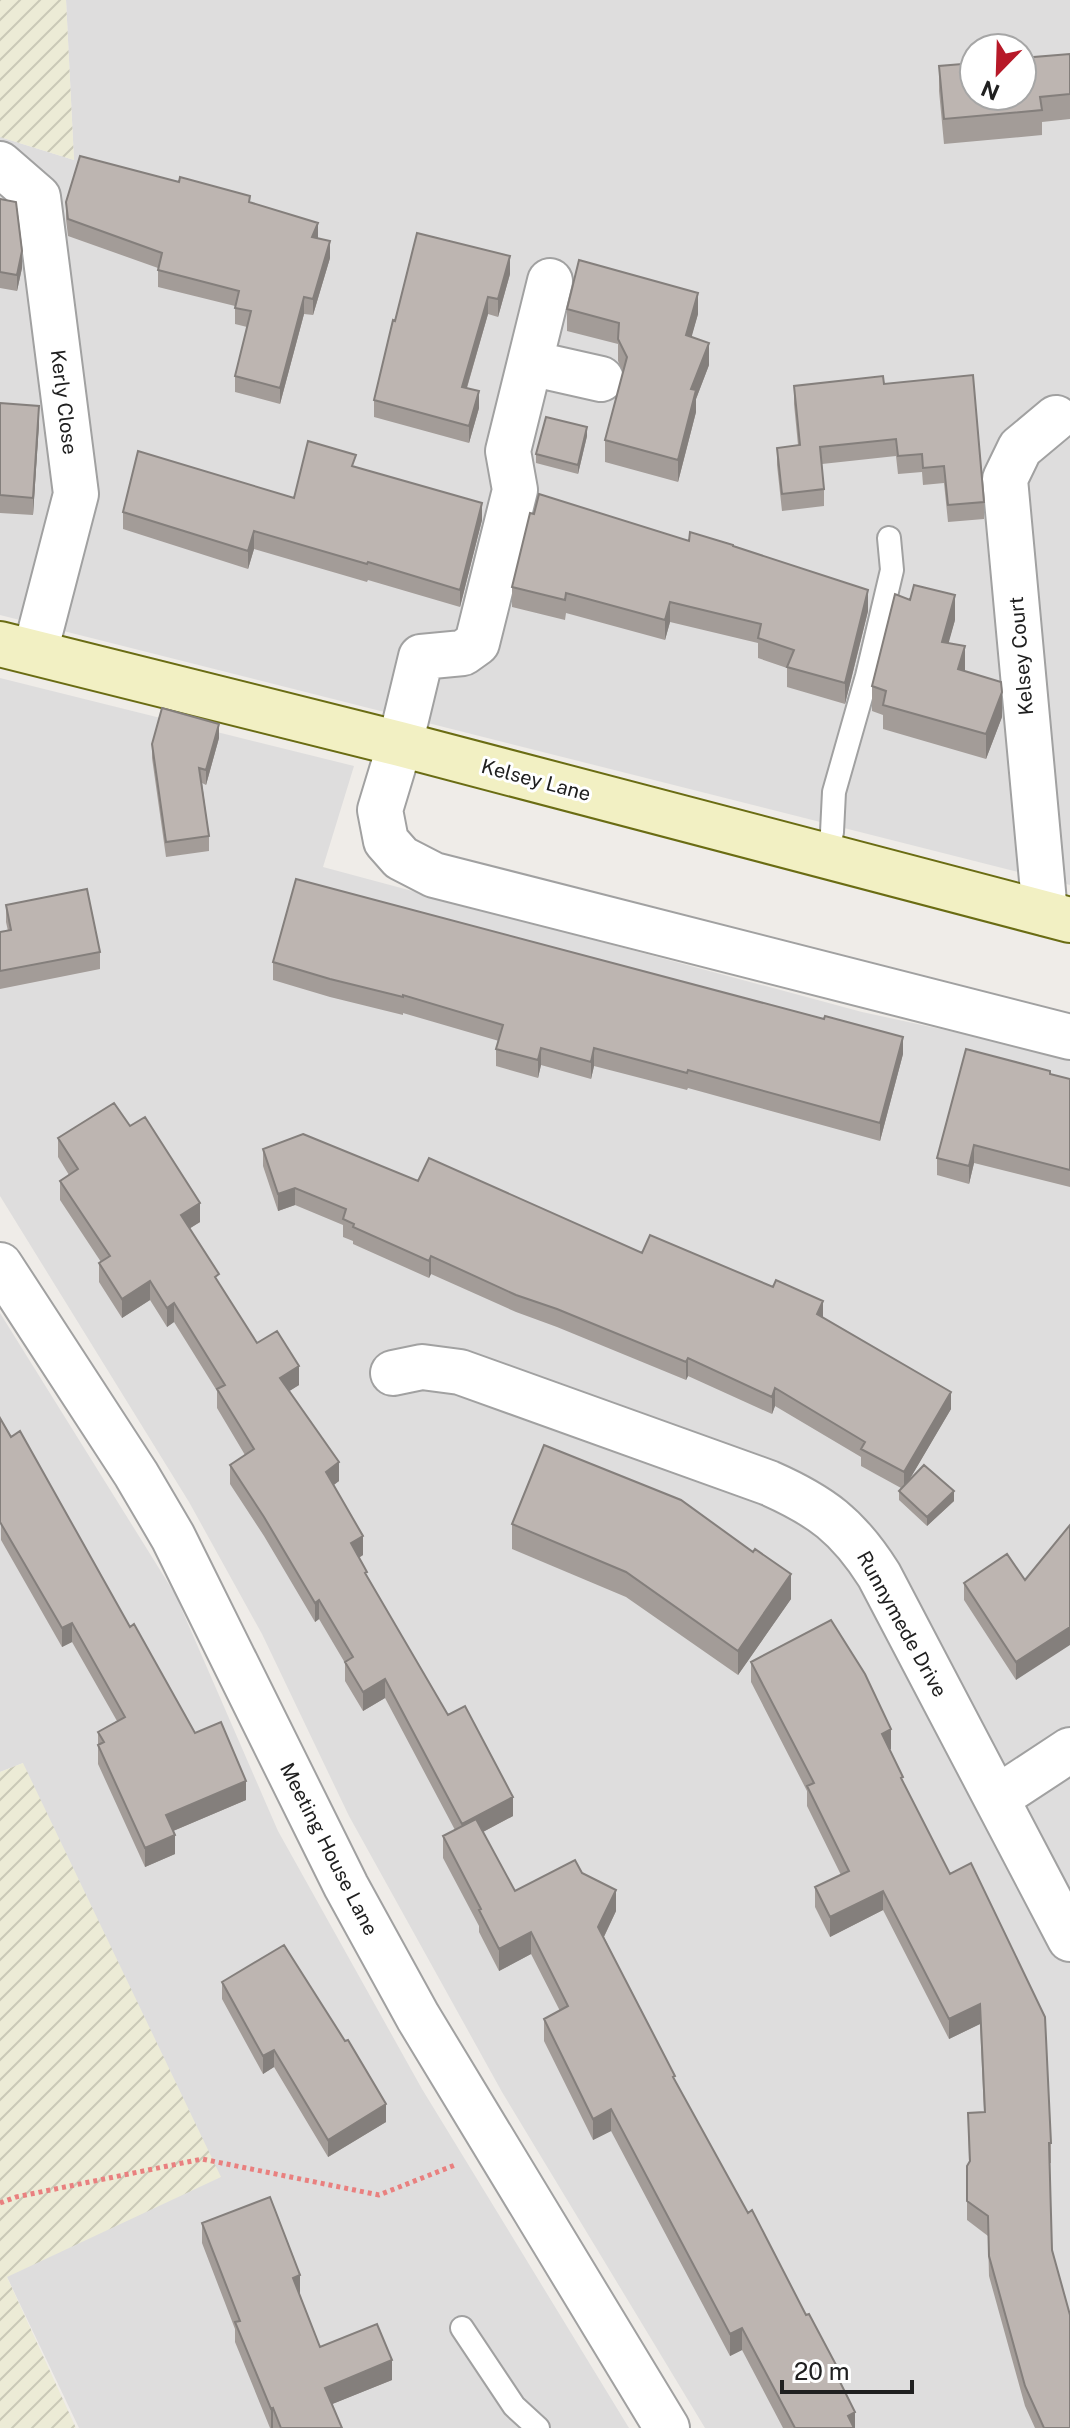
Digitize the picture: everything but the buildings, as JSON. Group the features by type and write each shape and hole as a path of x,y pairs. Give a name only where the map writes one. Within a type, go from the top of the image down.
{"main road":[{"name":"Kelsey Lane","path":"17,648 400,744 1057,917"}],"street":[{"name":"Kerly Close","path":"0,164 38,197 76,494 17,648"},
{"path":"550,281 508,451 515,490 477,643 463,653 421,657 380,810 386,841 401,858 434,875 1070,1037"},
{"path":"530,363 601,379"},
{"name":"Kelsey Court","path":"1056,418 1020,448 1005,479 1057,917"},
{"name":"Meeting House Lane","path":"0,1265 136,1474 173,1537 346,1886 418,2017 667,2428"},
{"name":"Runnymede Drive","path":"393,1373 422,1367 460,1372 769,1483 830,1516 864,1551 879,1575 1070,1939"},
{"path":"997,1798 1070,1750"}],"lane":[{"path":"827,856 834,792 867,676 892,570 889,538"},
{"path":"462,2328 514,2406 538,2428"}],"path":[{"path":"0,2203 16,2197 202,2159 379,2195 497,2148"}],"shaded area":[{"path":"66,0 1070,0 1070,885 0,615 0,137 74,160"},
{"path":"0,678 354,766 323,867 862,1012 1070,1057 1070,2428 705,2428 502,2092 349,1816 262,1634 189,1502 0,1196"},
{"path":"0,1313 175,1594 278,1831 422,2089 629,2428 79,2428 7,2277 23,1763 0,1772"}],"green space":[{"path":"0,0 66,0 74,160 0,137"},
{"path":"23,1763 221,2177 7,2277 76,2428 0,2428 0,1772"}]}
